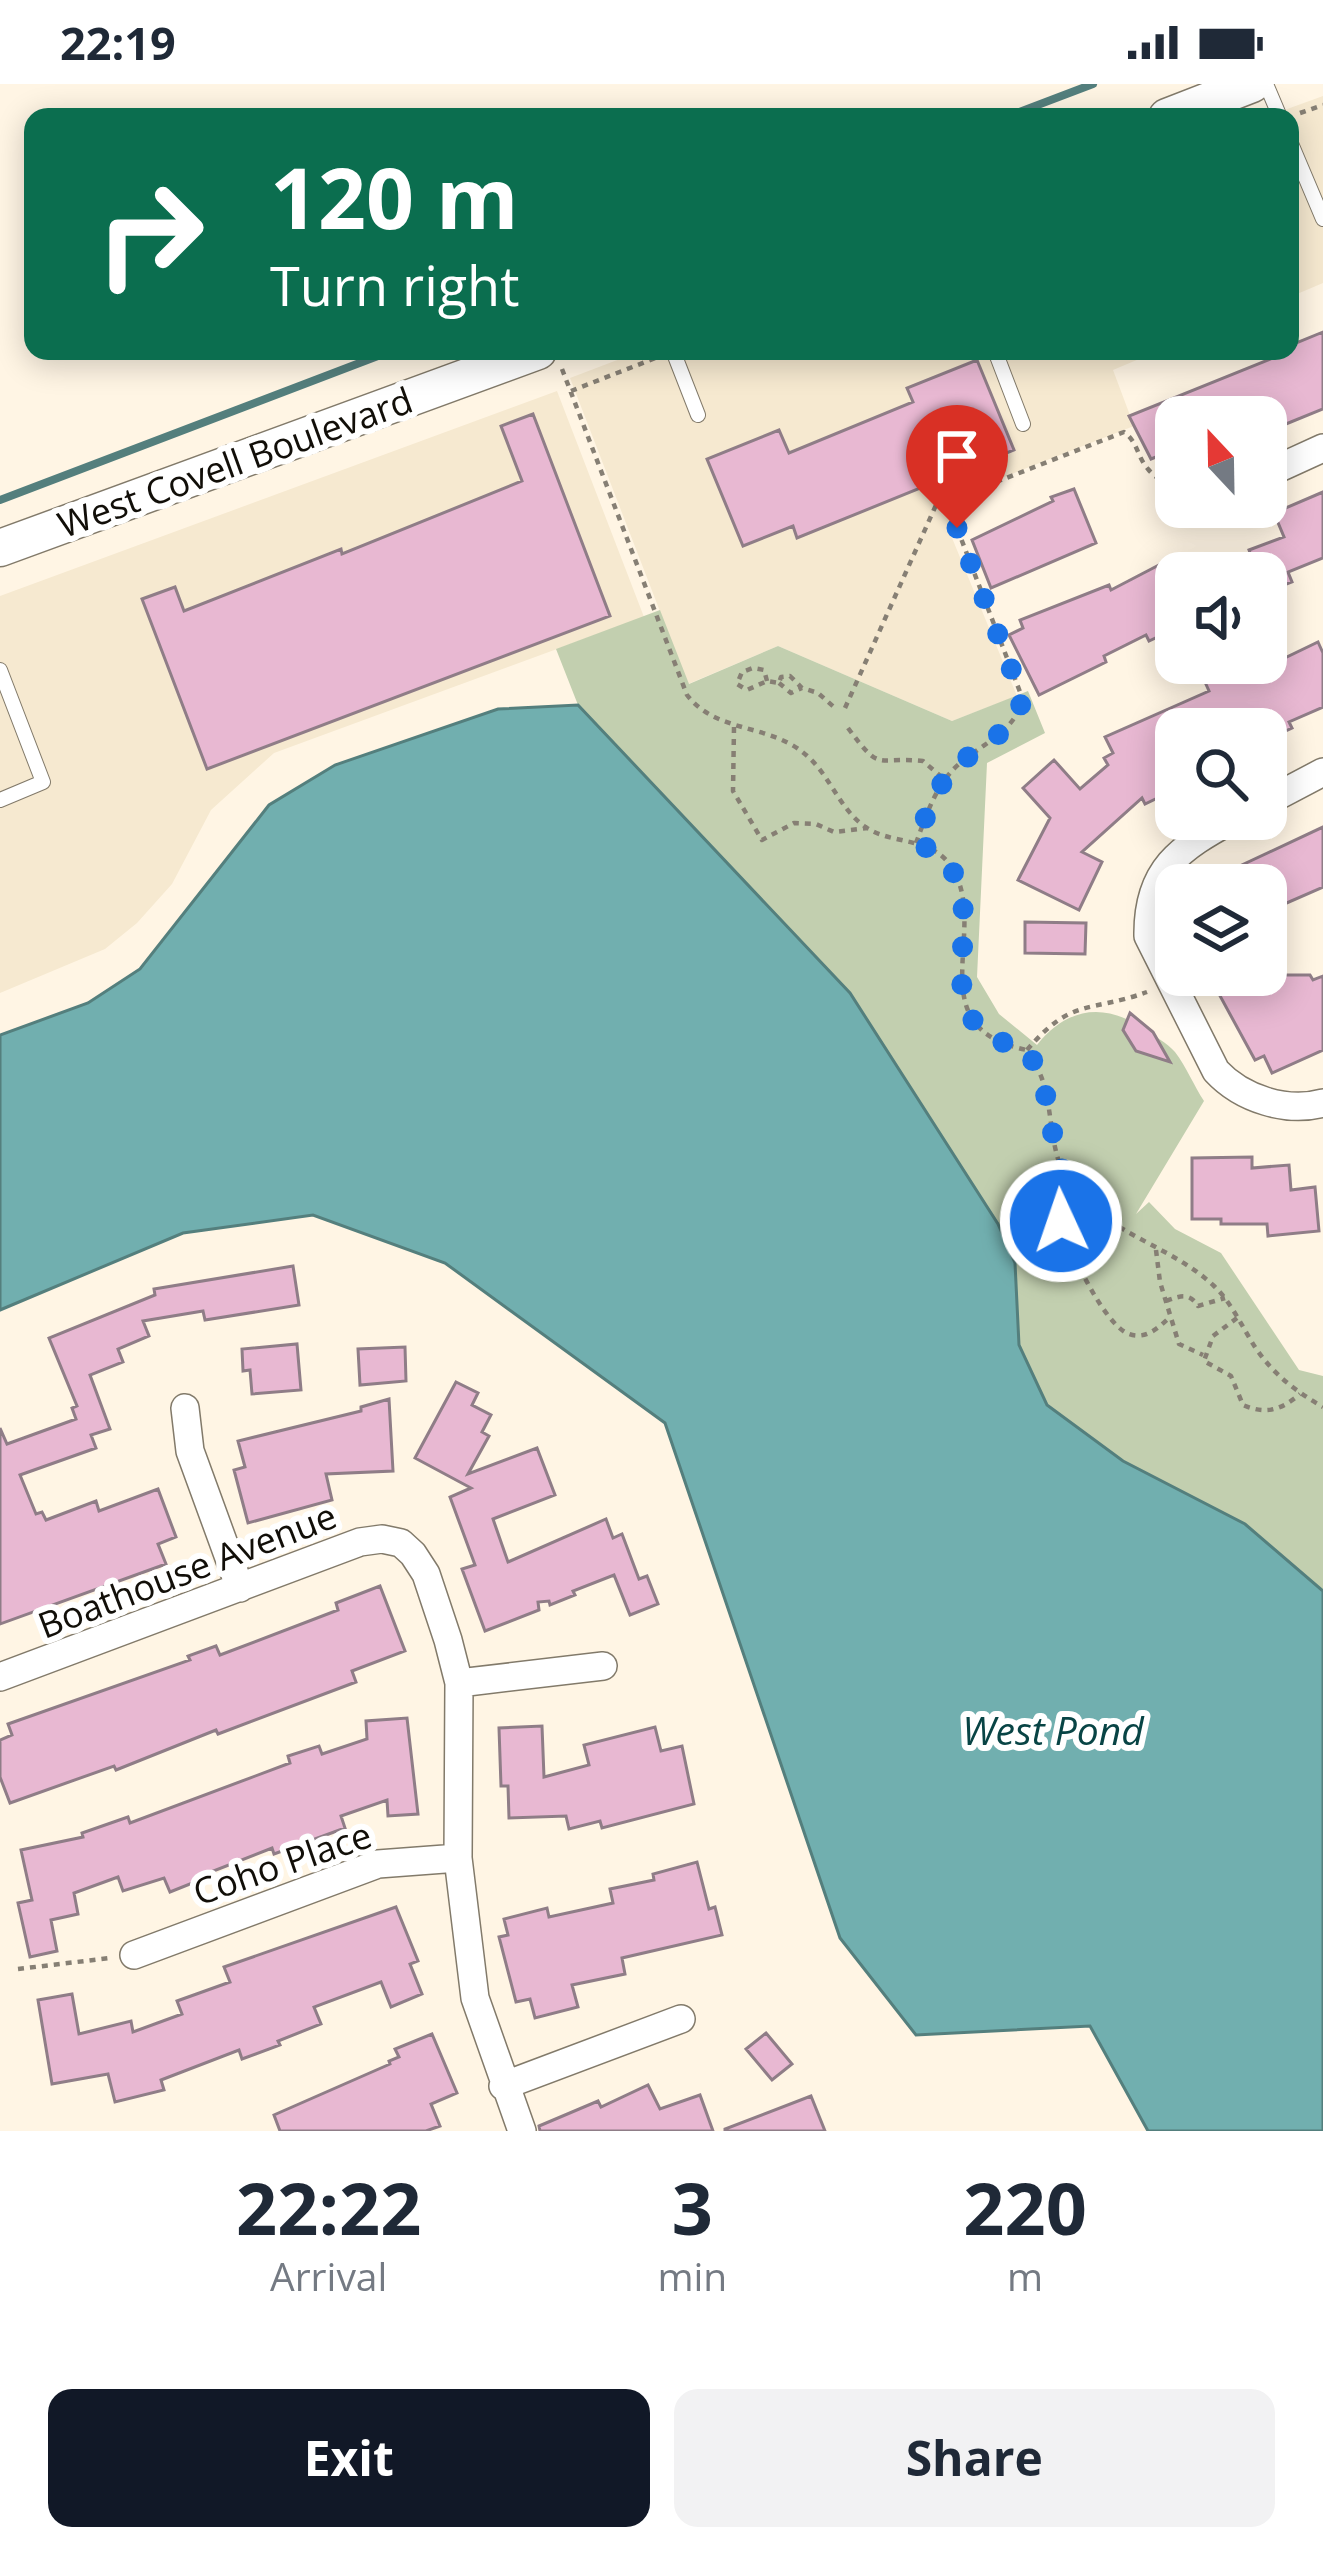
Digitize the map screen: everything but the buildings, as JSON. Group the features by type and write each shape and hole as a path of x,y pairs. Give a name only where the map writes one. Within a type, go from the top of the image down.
{"main road":[{"path":"1190,108 1252,84"},
{"name":"West Covell Boulevard","path":"0,548 513,360"}],"street":[{"path":"1287,464 1323,448"},
{"path":"1287,791 1323,772"},
{"path":"1172,864 1184,847 1196,840"},
{"path":"1155,888 1148,936 1155,950"},
{"path":"1178,996 1216,1071 1229,1085 1299,1110 1323,1103"},
{"path":"185,1408 190,1451 240,1588"},
{"name":"Boathouse Avenue","path":"0,1678 360,1543 382,1539 401,1543 426,1574 459,1683"},
{"path":"521,2131 475,1998 458,1858 459,1683 603,1666"},
{"name":"Coho Place","path":"134,1955 378,1864 458,1858"},
{"path":"503,2086 681,2019"}],"lane":[{"path":"1299,162 1323,218"},
{"path":"676,360 698,416"},
{"path":"998,360 1023,424"},
{"path":"0,670 43,782 0,800"}],"path":[{"path":"559,360 687,695 714,719 791,743 819,764 868,828"},
{"path":"571,391 650,360"},
{"path":"916,843 945,780 1022,708 1022,697 957,528 973,491 1124,432 1134,439 1144,466 1155,476"},
{"path":"845,707 945,485"},
{"path":"767,681 764,670 753,668 742,672 737,684 747,690 767,681 778,683 790,694 802,688"},
{"path":"778,683 786,675 796,679 802,688 818,693 835,708"},
{"path":"734,724 734,791 762,840 794,823 816,824 834,832 868,828 916,843 944,858 960,882 966,910 959,970 963,998 988,1034 1008,1046 1027,1049"},
{"path":"848,728 873,759 881,763 923,761 945,780"},
{"path":"1027,1049 1068,1011 1122,1001 1155,989"},
{"path":"1027,1049 1043,1081 1058,1162 1073,1189 1107,1219 1156,1250 1180,1259 1225,1298 1258,1351 1300,1394 1323,1407"},
{"path":"1066,1176 1061,1221 1113,1323 1138,1335 1154,1331 1170,1317"},
{"path":"1156,1250 1179,1344 1231,1376 1243,1405 1254,1410 1275,1411 1300,1394"},
{"path":"1165,1301 1183,1295 1206,1306 1225,1298"},
{"path":"1203,1355 1213,1336 1238,1318"},
{"path":"17,1970 134,1955"}],"shaded area":[{"path":"1323,96 1323,283 1299,293 1299,108 1290,108"},
{"path":"617,360 1137,360 1113,370 1134,426 966,492 950,533 1017,696 952,721 778,646 688,684 570,378"},
{"path":"557,391 644,617 274,753 211,810 172,884 137,923 105,949 0,993 0,596"}],"green space":[{"path":"660,610 689,684 778,646 952,721 1028,691 1045,733 987,763 977,977 999,1014 1037,1045 1074,1016 1101,1012 1129,1020 1175,1052 1204,1101 1136,1214 1149,1202 1175,1229 1221,1253 1299,1370 1323,1376 1323,1591 1245,1524 1123,1461 1047,1405 1019,1345 1015,1263 998,1224 850,994 578,705 556,649"}],"water":[{"name":"West Pond","path":"578,705 850,993 998,1224 1015,1263 1019,1345 1047,1405 1123,1461 1245,1524 1323,1591 1323,2131 1148,2131 1090,2026 916,2035 840,1938 665,1423 445,1263 313,1215 183,1233 0,1310 0,1035 88,1003 140,969 269,805 335,765 498,709"}],"waterway":[{"path":"1030,108 1093,84"},
{"path":"0,500 367,360"}],"route":[{"path":"957,528 1022,697 1022,708 948,775 932,800 916,843 944,858 960,882 966,910 959,970 963,998 973,1018 1008,1046 1027,1049 1043,1081 1058,1162 1066,1176 1061,1221"}]}
